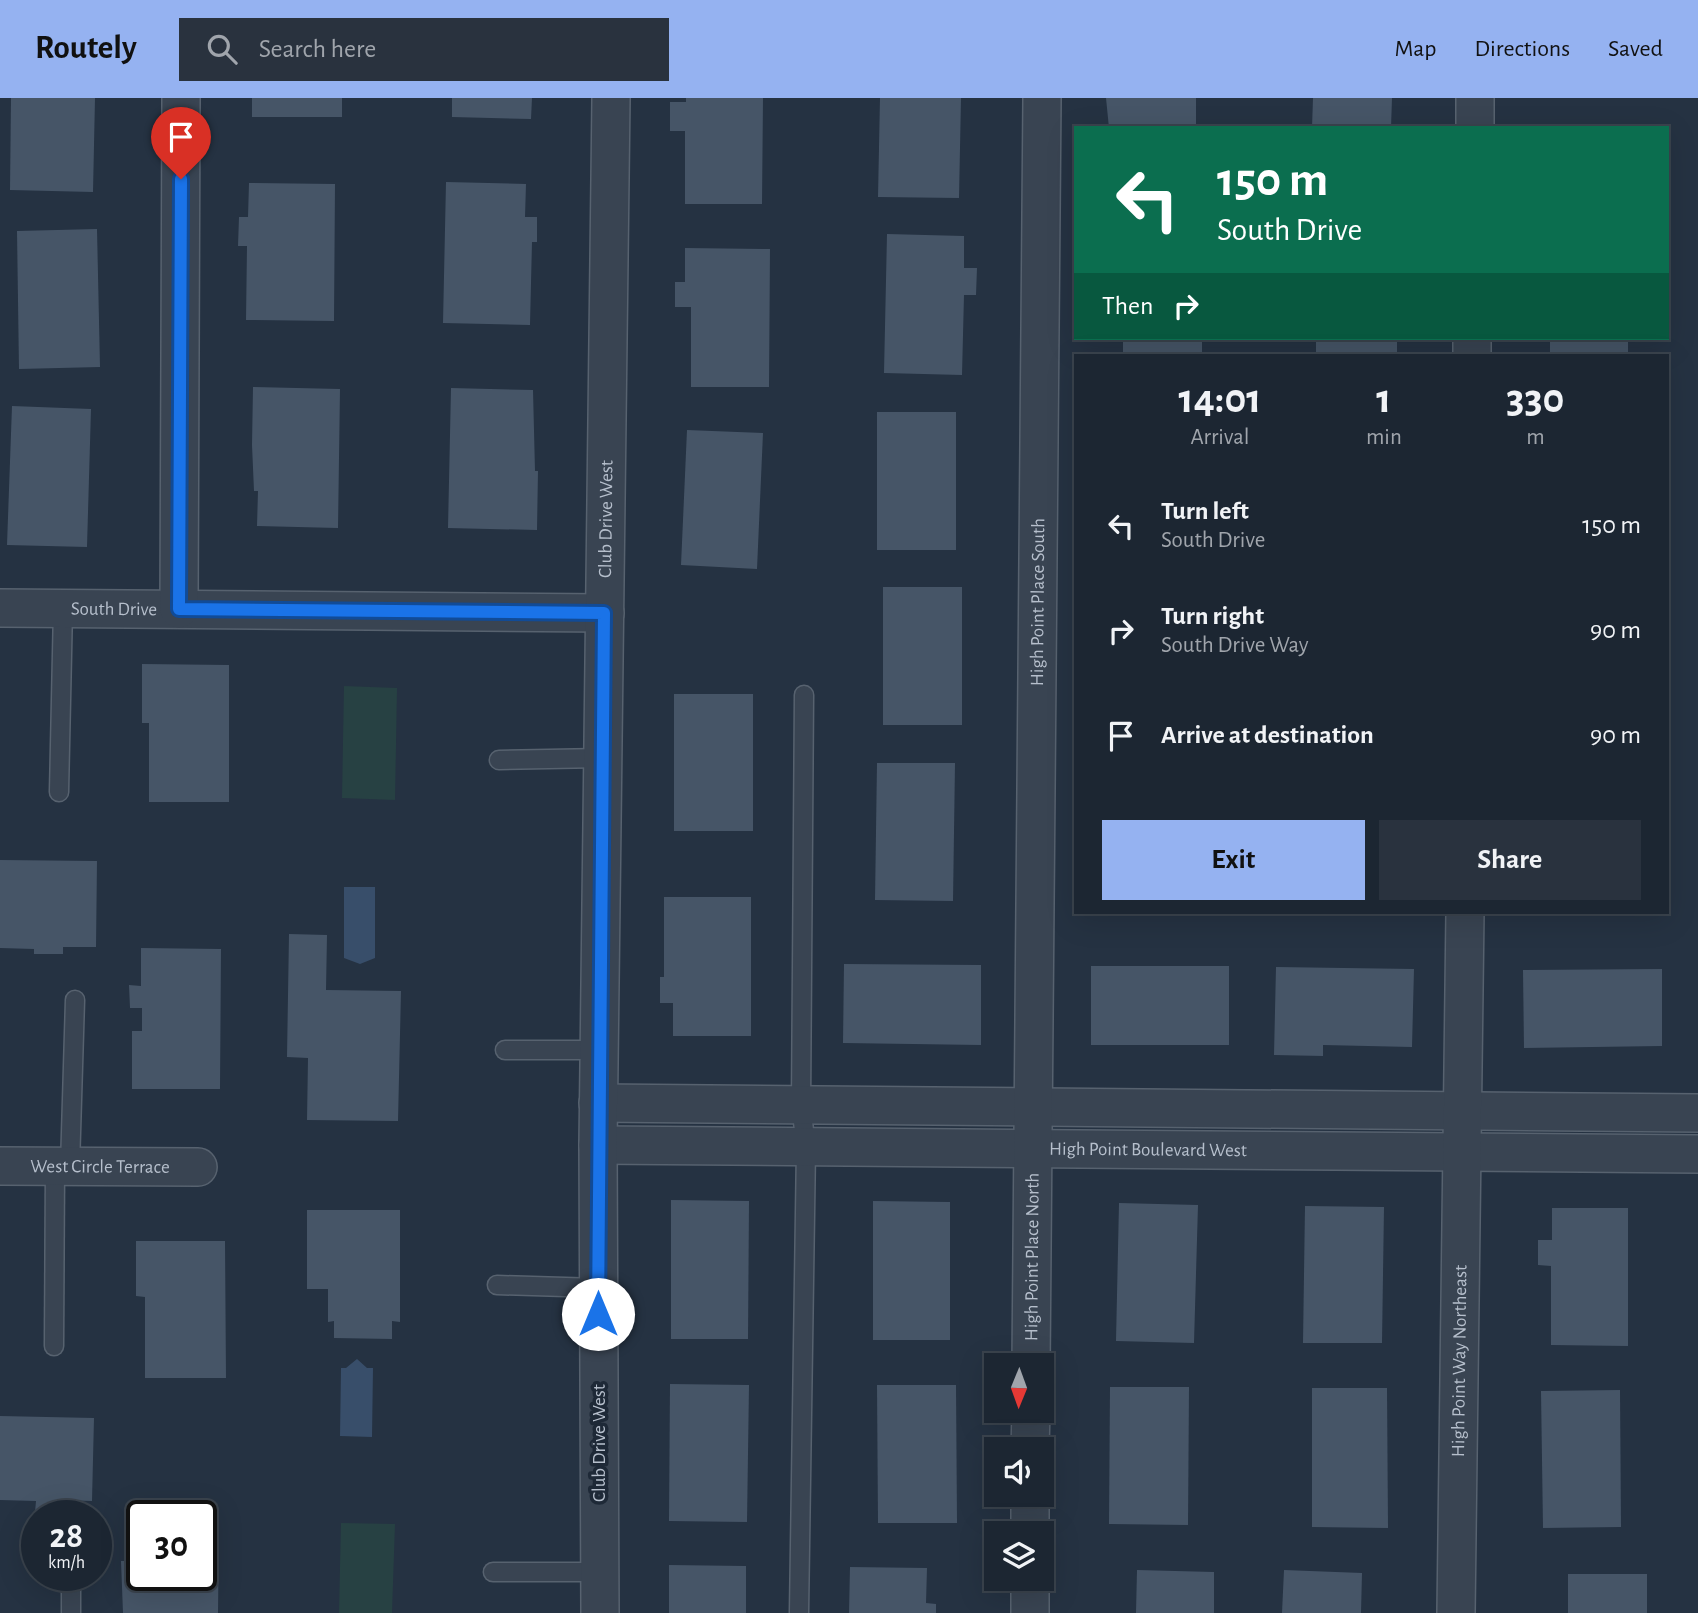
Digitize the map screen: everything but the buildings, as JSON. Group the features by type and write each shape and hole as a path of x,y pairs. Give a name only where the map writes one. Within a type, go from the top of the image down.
{"street":[{"path":"179,609 181,98"},
{"name":"Club Drive West","path":"600,1613 598,1103 611,98"},
{"name":"High Point Place South","path":"1032,1107 1042,98"},
{"path":"1475,98 1475,126"},
{"name":"South Drive","path":"0,608 604,613"},
{"name":"High Point Way Northeast","path":"1456,1613 1465,914"},
{"path":"598,1103 1698,1113"},
{"name":"High Point Place North","path":"1031,1353 1032,1107"},
{"name":"High Point Boulevard West","path":"598,1145 1698,1154"},
{"name":"West Circle Terrace","path":"0,1166 198,1167"},
{"path":"1030,1591 1030,1613"}],"lane":[{"path":"59,792 63,608"},
{"path":"799,1613 806,1147 801,1105 804,695"},
{"path":"499,760 602,758"},
{"path":"54,1346 62,1166 75,1000"},
{"path":"505,1050 599,1050"},
{"path":"497,1286 598,1288"},
{"path":"493,1572 600,1572"},
{"path":"71,1591 71,1613"}],"green space":[{"path":"344,686 397,688 395,800 342,798"},
{"path":"341,1523 395,1524 392,1613 339,1613"}],"water":[{"path":"344,887 375,887 375,958 360,964 344,958"},
{"path":"357,1359 367,1368 373,1368 372,1437 340,1436 341,1368 346,1368"}],"route":[{"path":"181,179 179,609 604,613 598,1314"}]}
